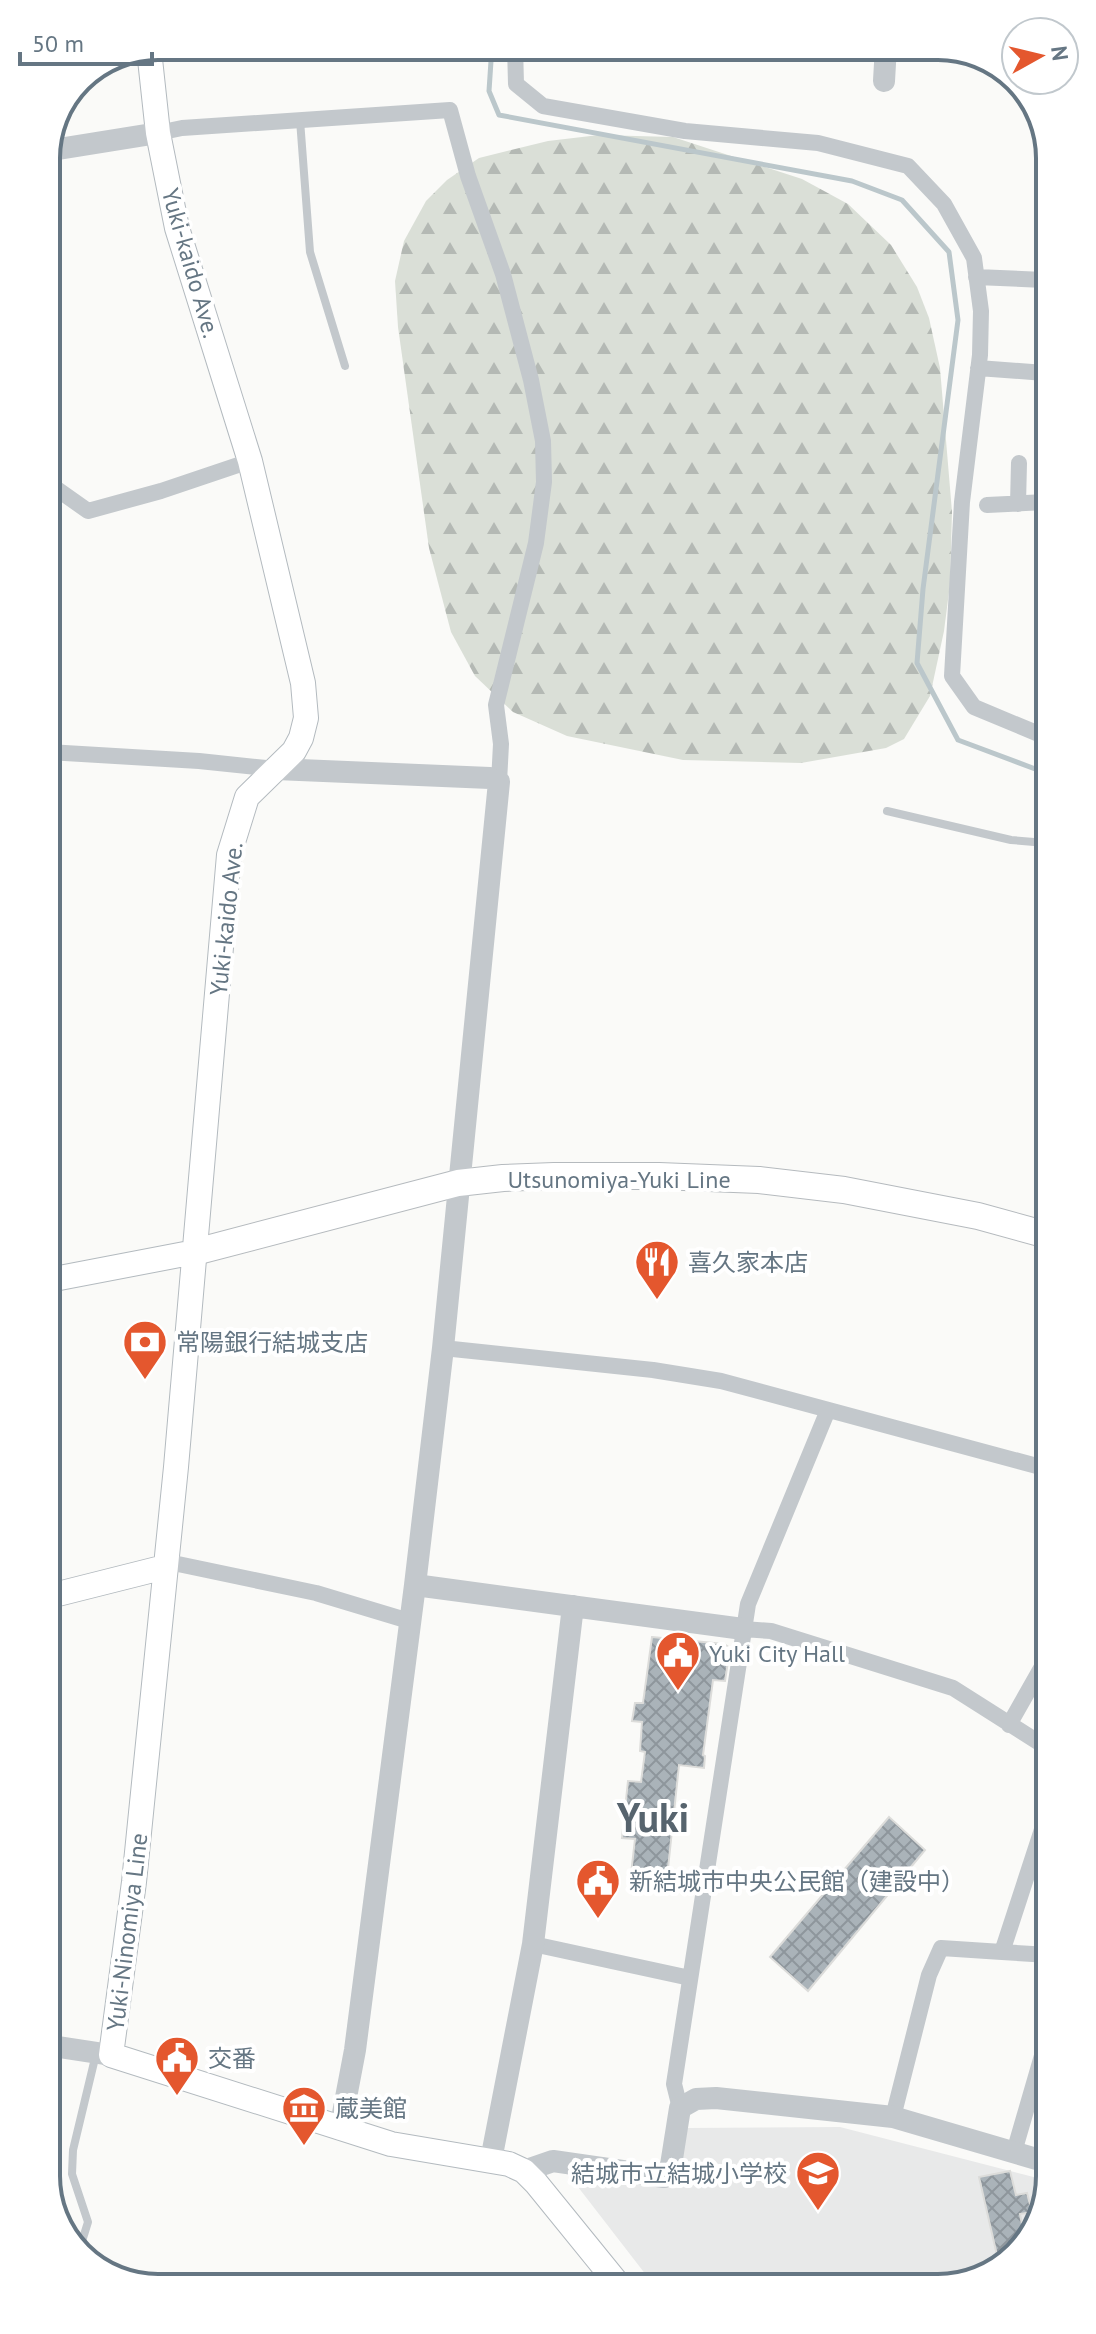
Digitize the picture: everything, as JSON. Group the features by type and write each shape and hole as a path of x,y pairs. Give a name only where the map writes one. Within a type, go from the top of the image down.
{"main road":[{"name":"Yuki-kaido Ave.","path":"150,61 158,133 177,228 250,461 303,683 306,718 294,751 247,797 229,855 165,1567"},
{"name":"Utsunomiya-Yuki Line","path":"195,1252 458,1183 554,1176 759,1180 859,1192 978,1216 1036,1232"},
{"path":"60,1278 195,1252"},
{"path":"60,1587 165,1567"},
{"name":"Yuki-Ninomiya Line","path":"165,1567 134,1882 104,2054 391,2144 491,2160 524,2171"},
{"path":"524,2171 610,2274"}],"street":[{"path":"515,60 516,84 543,106 685,131 818,143 908,166 944,204 974,258 981,311 978,368 962,502 952,676 974,707 1036,733"},
{"path":"884,81 885,60"},
{"path":"60,149 182,128 450,110 468,176 503,274 531,380 543,441 544,482 536,543 496,705 501,744 499,782 443,1348 355,2050 340,2129"},
{"path":"976,277 1036,280"},
{"path":"978,368 1036,372"},
{"path":"60,491 88,511 161,491 250,461"},
{"path":"1018,504 1019,463"},
{"path":"987,505 1036,503"},
{"path":"60,753 276,769 490,778 499,782"},
{"path":"443,1348 653,1370 707,1379 1036,1466"},
{"path":"524,2171 553,2161 664,2177 671,2165 680,2108 674,2084 748,1604 828,1410"},
{"path":"165,1567 178,1564 316,1593 409,1621"},
{"path":"415,1585 771,1631 953,1688 1036,1741"},
{"path":"491,2160 533,1944 573,1606"},
{"path":"1009,1725 1036,1677"},
{"path":"1002,1952 1036,1848"},
{"path":"533,1944 690,1978"},
{"path":"893,2117 929,1975 941,1948 1036,1954"},
{"path":"60,2047 104,2054"},
{"path":"1014,2152 1036,2076"},
{"path":"680,2108 696,2099 716,2098 893,2117 1036,2159"}],"lane":[{"path":"300,120 310,252 345,366"},
{"path":"887,811 1011,840 1036,842"},
{"path":"83,2239 88,2222 72,2174 73,2150 104,2054"}],"shaded area":[{"name":"結城市立結城小学校","path":"840,2127 1036,2178 1034,2195 1023,2225 1003,2250 982,2264 957,2272 645,2274 551,2152 658,2168 688,2128"}],"green space":[{"path":"599,135 673,137 802,179 848,204 891,245 917,287 929,318 940,368 952,512 950,584 930,696 904,739 886,748 801,763 683,760 567,736 513,712 475,676 451,632 429,548 398,327 395,281 404,241 426,201 447,180 479,158 548,141"}],"building":[{"name":"Yuki City Hall","path":"652,1637 724,1644 730,1648 725,1681 713,1680 704,1768 679,1765 666,1887 630,1883 635,1839 622,1838 628,1781 641,1782 645,1752 640,1751 642,1722 632,1721 635,1703 643,1703"},
{"path":"889,1817 925,1850 808,1991 770,1957"},
{"path":"1010,2171 1016,2195 1027,2193 1031,2208 1029,2213 1020,2214 1022,2226 997,2255 979,2177"}],"waterway":[{"path":"491,60 489,91 499,115 852,181 902,200 949,252 958,320 923,589 917,663 958,740 1036,769"}],"place":[{"name":"喜久家本店","path":"657,1301"},
{"name":"常陽銀行結城支店","path":"145,1381"},
{"name":"Yuki City Hall","path":"678,1692"},
{"name":"新結城市中央公民館（建設中）","path":"598,1920"},
{"name":"交番","path":"177,2097"},
{"name":"蔵美館","path":"304,2147"},
{"name":"結城市立結城小学校","path":"818,2212"}],"district":[{"name":"Yuki","path":"653,1817"}]}
